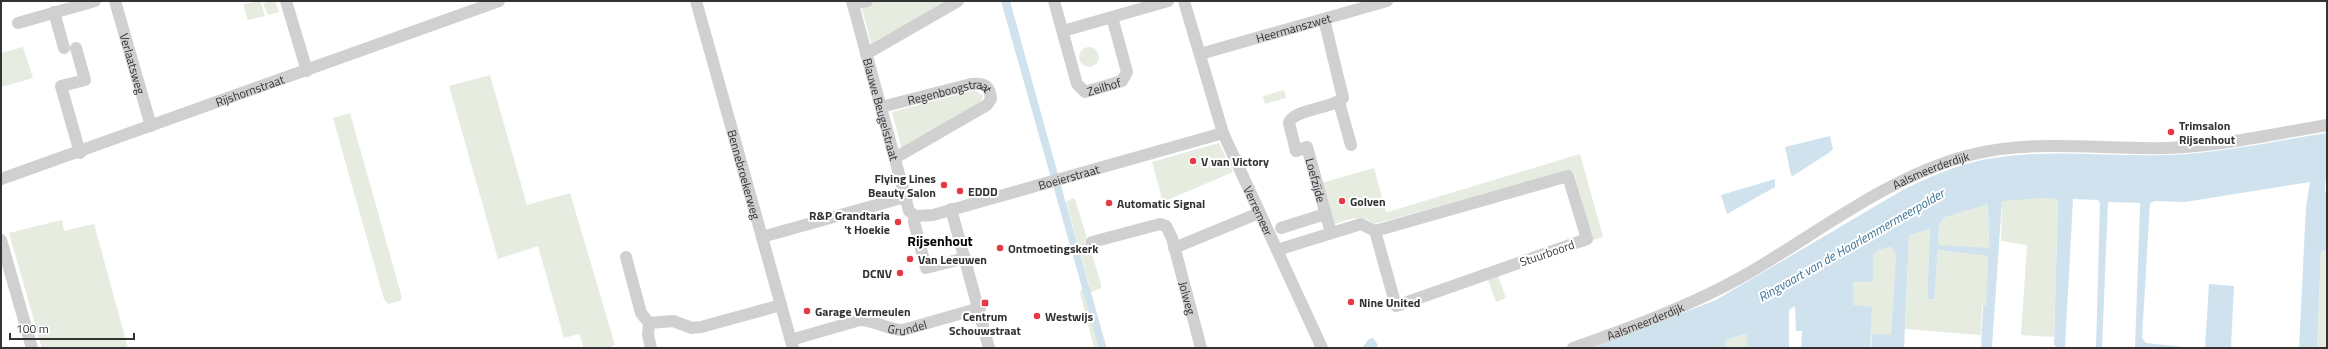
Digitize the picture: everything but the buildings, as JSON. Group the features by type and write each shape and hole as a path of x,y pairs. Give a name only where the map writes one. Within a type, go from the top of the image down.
{"street":[{"path":"18,23 95,1"},
{"name":"Verlaatsweg","path":"115,1 151,126"},
{"path":"286,1 307,71"},
{"name":"Rijshornstraat","path":"1,179 307,71 480,4 499,1"},
{"name":"Bennebroekerweg","path":"696,1 792,343"},
{"path":"852,3 867,1"},
{"path":"866,54 958,1"},
{"name":"Zeilhof","path":"1054,1 1077,84 1085,92 1122,81 1127,72 1112,17"},
{"path":"1063,31 1168,1"},
{"name":"Verremeer","path":"1184,1 1223,133 1322,348"},
{"name":"Heermanszwet","path":"1200,54 1387,1"},
{"name":"Blauwe Beugelstraat","path":"852,3 909,211 915,216"},
{"path":"54,12 85,80 61,86 80,152"},
{"path":"1324,19 1343,92 1343,98 1339,102 1351,145"},
{"name":"Regenboogstraat","path":"881,107 971,84 981,83 987,86 991,91 991,99 987,105 894,158"},
{"name":"Loefzijde","path":"1330,233 1308,147 1296,151 1289,123 1293,116 1339,102"},
{"name":"Aalsmeerderdijk","path":"1572,348 1704,296 1746,274 1868,200 1916,173 1966,156 2000,149 2050,145 2174,147 2223,142 2327,125"},
{"name":"Boeierstraat","path":"915,216 933,215 1048,181 1223,133"},
{"name":"Stuurboord","path":"1568,176 1587,239 1396,306 1375,231 1568,176"},
{"path":"762,237 905,197"},
{"path":"951,209 980,308 989,348"},
{"path":"1174,248 1259,213"},
{"name":"Loefzijde","path":"1280,228 1325,214"},
{"path":"915,216 914,222 926,268 965,258"},
{"name":"Jolweg","path":"1092,242 1163,224 1168,228 1201,348"},
{"path":"1277,250 1361,224 1375,231"},
{"path":"1,240 32,348"},
{"path":"626,257 641,313 649,323 648,335 651,348"},
{"path":"649,323 673,321 692,328 701,328 781,305"},
{"name":"Grundel","path":"792,343 794,339 860,320 868,320 887,328 903,330 980,308"}],"shaded area":[{"path":"260,1 265,16 248,20 243,4"},
{"path":"275,1 279,12 268,15 263,3"},
{"path":"878,1 949,1 872,47 861,5"},
{"path":"23,47 33,78 1,87 1,53"},
{"path":"1089,47 1096,50 1099,57 1096,64 1089,67 1082,64 1079,57 1082,50"},
{"path":"490,75 527,205 570,193 615,345 606,348 584,348 579,334 564,338 538,246 498,259 449,86"},
{"path":"975,90 983,96 980,103 902,150 892,112"},
{"path":"1284,90 1286,98 1265,104 1263,96"},
{"path":"350,113 402,298 400,301 388,304 384,299 333,118"},
{"path":"1219,143 1233,172 1163,202 1152,162"},
{"path":"1580,154 1603,237 1593,240 1574,173 1571,171 1374,224 1360,218 1350,219 1335,224 1332,222 1321,183 1374,168 1386,212 1388,212"},
{"path":"1073,198 1075,199 1101,284 1101,288 1091,292 1107,348 1094,348 1080,293 1082,288 1089,285 1066,202"},
{"path":"2040,198 2058,199 2054,337 2021,335 2027,245 2001,241 2002,200"},
{"path":"1988,204 1989,249 1938,245 1939,225 1943,218"},
{"path":"62,220 64,231 94,224 128,348 42,348 9,233"},
{"path":"1930,229 1927,299 1934,299 1938,250 1988,256 1986,305 1982,306 1981,335 1905,329 1909,235"},
{"path":"1891,247 1896,254 1891,335 1872,335 1870,348 1872,307 1853,306 1853,282 1873,282 1873,255 1879,250"},
{"path":"2321,250 2327,251 2327,348 2317,348"},
{"path":"1498,276 1506,298 1496,302 1488,280"},
{"path":"1746,334 1748,348 1725,348 1725,340"}],"water":[{"path":"1001,1 1010,1 1106,348 1099,348"},
{"name":"Ringvaart van de Haarlemmermeerpolder","path":"2327,133 2327,182 2325,183 2325,192 2327,193 2327,251 2321,250 2317,348 2299,348 2306,207 2310,182 2185,202 2155,201 2150,203 2142,338 2146,343 2193,348 2135,348 2140,203 2108,202 2102,348 2096,348 2100,203 2098,200 2073,199 2065,348 2058,348 2054,345 2058,199 2040,198 2002,201 1992,348 1981,348 1983,306 1986,305 1988,256 1938,250 1934,299 1927,299 1930,229 1909,235 1904,348 1871,348 1872,334 1891,335 1896,254 1891,247 1879,250 1873,255 1873,282 1853,282 1853,305 1872,307 1870,348 1801,348 1802,331 1796,331 1795,306 1789,310 1789,348 1748,348 1746,334 1725,340 1725,348 1592,348 1716,300 1901,191 1932,176 1954,168 1987,159 2032,154 2188,154","holes":["1988,204 1989,248 1938,245 1939,225 1943,218"]},
{"path":"1830,136 1833,149 1830,152 1793,176 1791,175 1785,147"},
{"path":"1775,179 1775,187 1727,214 1721,195"},
{"path":"2209,284 2234,286 2231,348 2205,348"},
{"path":"1373,338 1378,345 1376,348 1362,348 1369,339"}],"place":[{"name":"Trimsalon Rijsenhout","path":"2171,132"},
{"name":"V van Victory","path":"1193,161"},
{"name":"Flying Lines Beauty Salon","path":"944,185"},
{"name":"EDDD","path":"960,191"},
{"name":"Golven","path":"1342,201"},
{"name":"Automatic Signal","path":"1109,203"},
{"name":"R&P Grandtaria 't Hoekie","path":"898,222"},
{"name":"Ontmoetingskerk","path":"1000,248"},
{"name":"Van Leeuwen","path":"910,259"},
{"name":"DCNV","path":"900,273"},
{"name":"Nine United","path":"1351,302"},
{"name":"Centrum Schouwstraat","path":"985,303"},
{"name":"Garage Vermeulen","path":"807,311"},
{"name":"Westwijs","path":"1037,316"}],"district":[{"name":"Rijsenhout","path":"940,240"}]}
